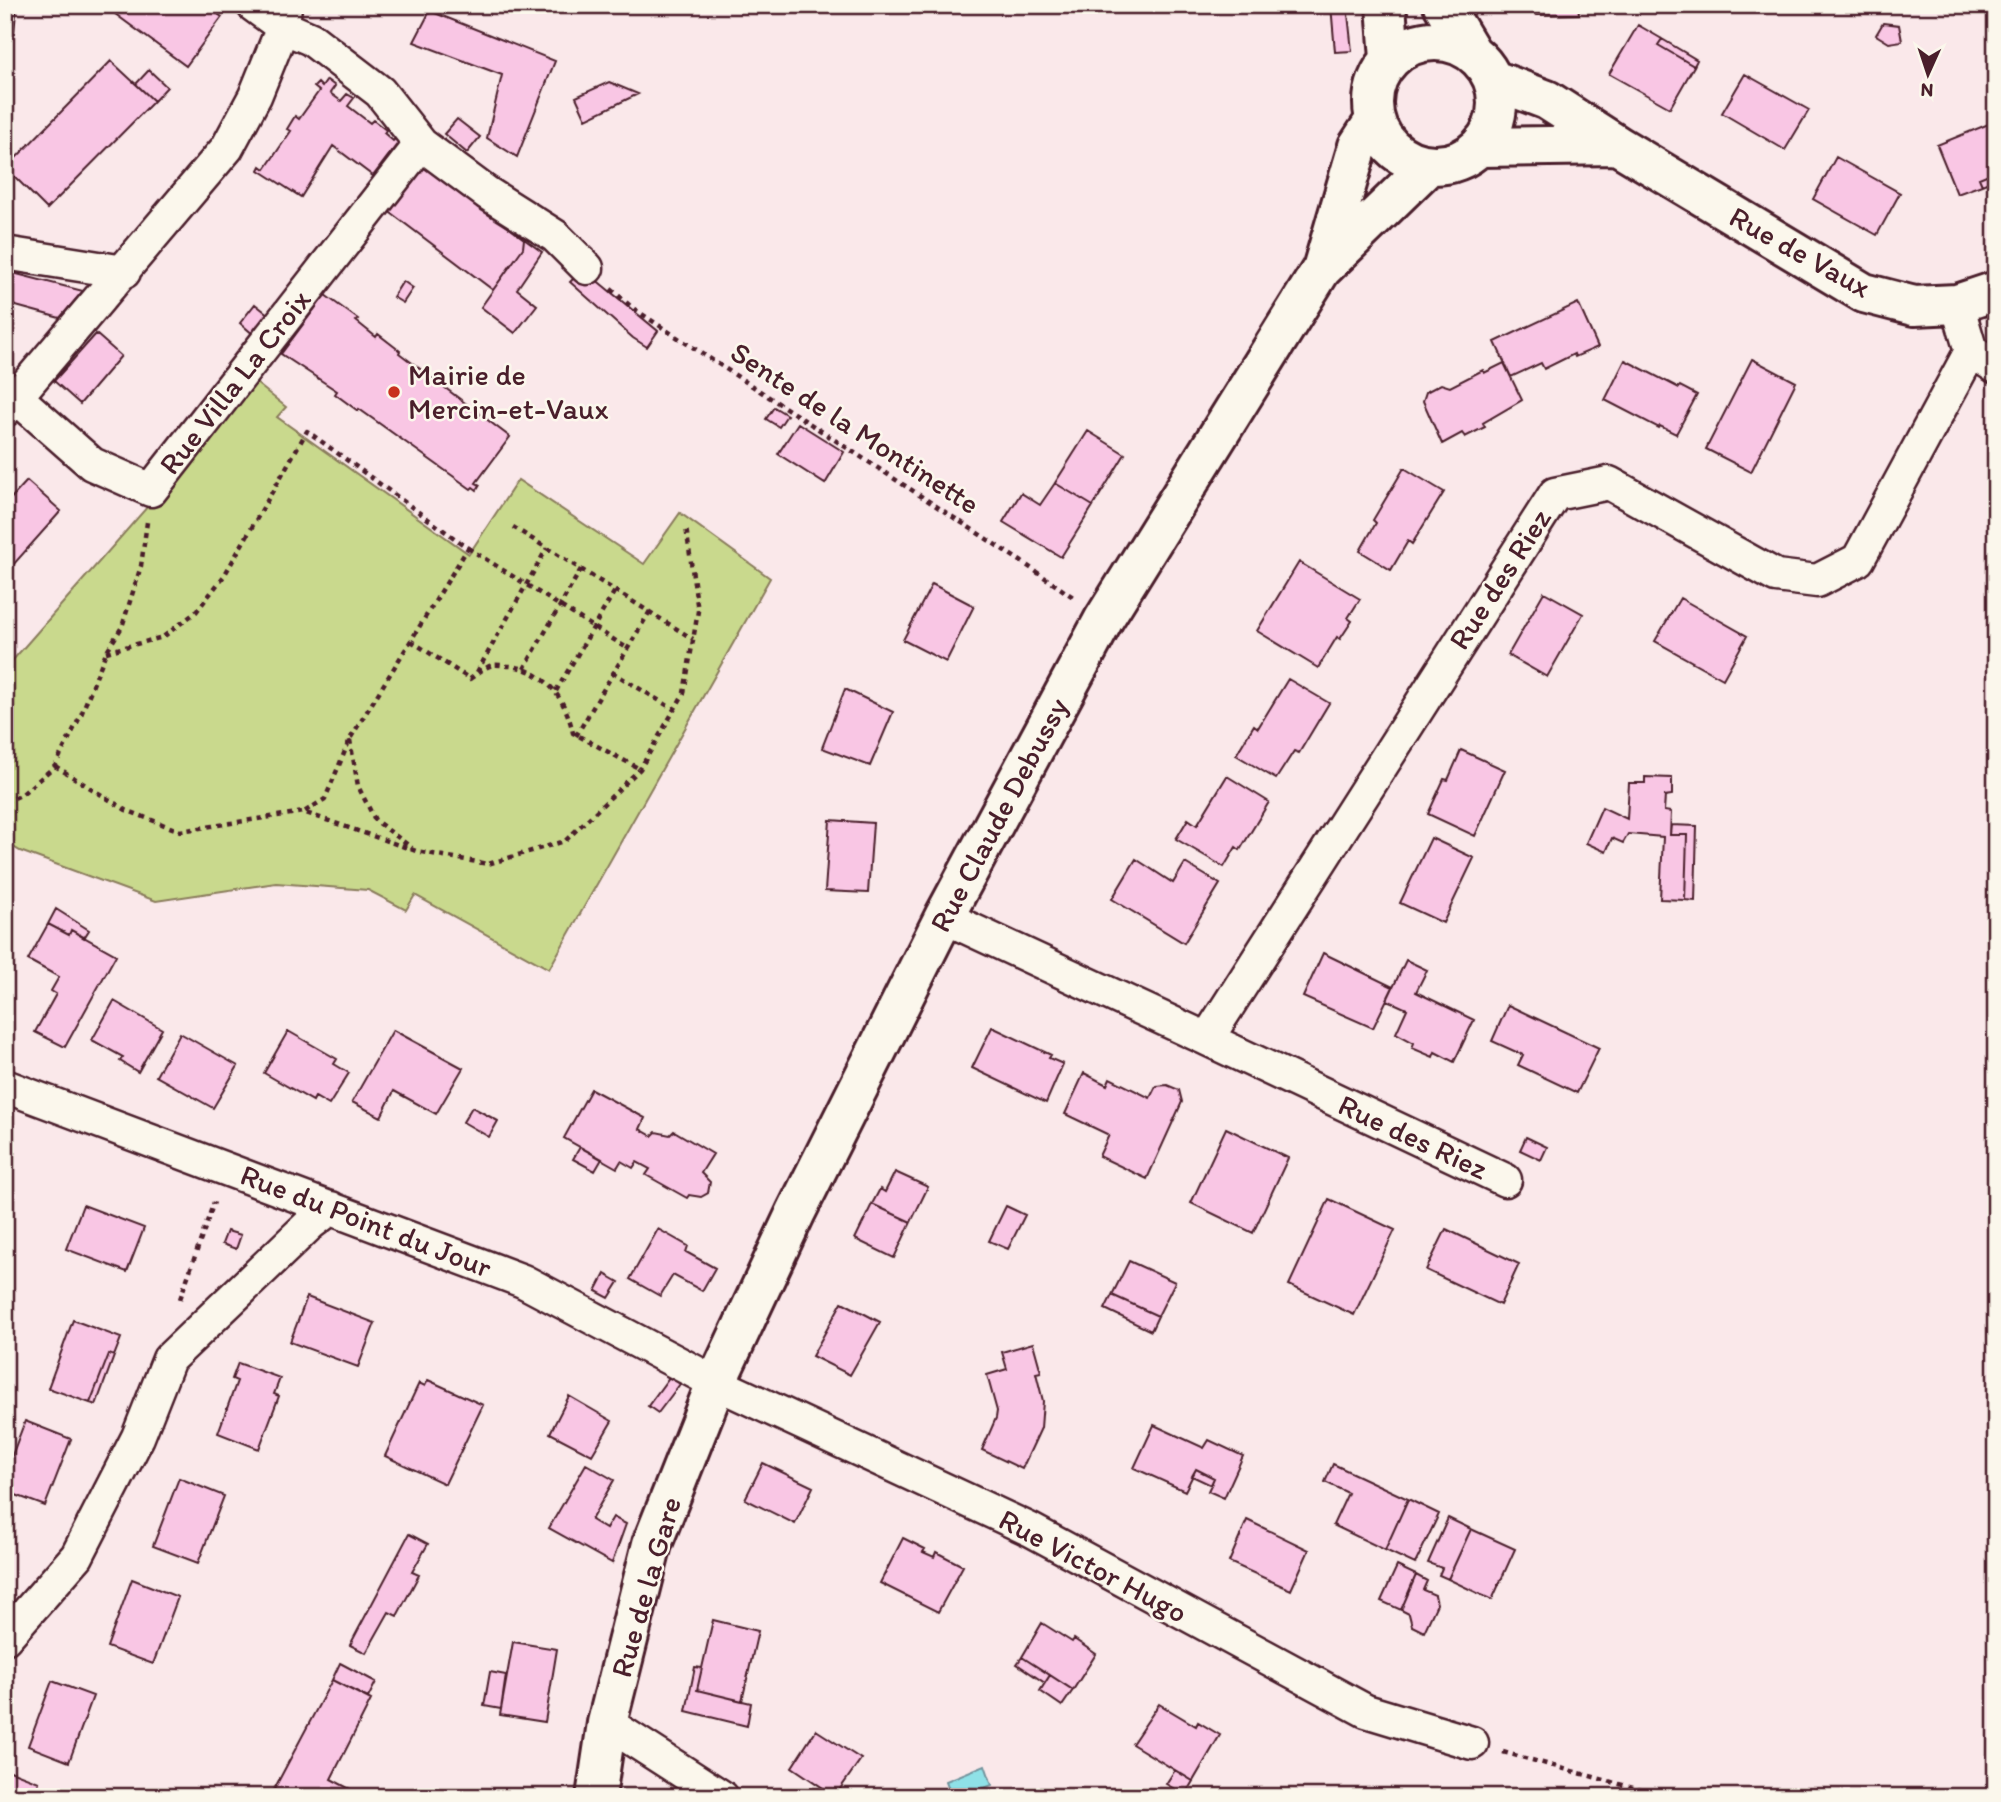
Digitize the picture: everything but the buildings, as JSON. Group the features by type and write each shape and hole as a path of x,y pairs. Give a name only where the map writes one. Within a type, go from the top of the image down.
{"street":[{"path":"253,5 284,16 380,92 421,144 487,193 555,236 587,268"},
{"path":"1386,5 1390,59"},
{"path":"1443,5 1470,50"},
{"path":"11,404 227,148 255,96 284,16"},
{"path":"1429,40 1450,42 1470,50 1480,58 1494,80 1498,97 1497,116 1490,133 1479,147 1465,158 1447,164 1429,165 1411,160 1396,151 1383,137 1375,120 1374,88 1380,72 1390,59 1408,46 1429,40"},
{"name":"Rue de Vaux","path":"1494,80 1547,100 1864,293 1914,306 1956,304 1996,290"},
{"path":"1321,270 1358,146 1375,120"},
{"name":"Rue Villa La Croix","path":"11,404 92,464 151,490 421,144"},
{"path":"1479,147 1617,145"},
{"path":"1321,270 1429,165"},
{"path":"5,253 124,272"},
{"name":"Rue Claude Debussy","path":"716,1383 796,1212 944,917 1104,619 1321,270"},
{"path":"1956,304 1983,359"},
{"name":"Rue des Riez","path":"1207,1039 1555,494 1609,483 1776,576 1817,582 1858,560 1983,359"},
{"name":"Rue des Riez","path":"944,917 1505,1180"},
{"name":"Rue du Point du Jour","path":"5,1086 523,1280 716,1383"},
{"path":"5,1637 77,1556 138,1437 169,1359 311,1223 331,1208"},
{"name":"Rue de la Gare","path":"596,1797 607,1723 652,1544 716,1383"},
{"name":"Rue Victor Hugo","path":"716,1383 1031,1530 1366,1711 1472,1743"},
{"path":"607,1723 722,1797"}],"path":[{"name":"Sente de la Montinette","path":"587,268 634,309 1023,562 1104,619"},
{"path":"106,652 163,637 196,612 224,576 307,431 468,548 626,648"},
{"path":"5,802 21,795 55,766 81,715 106,652 122,627 141,566 151,490"},
{"path":"513,527 693,639"},
{"path":"303,812 416,851 488,864 565,841 640,769 684,693 698,611 686,527"},
{"path":"55,766 126,810 180,831 303,812 325,799 350,739 468,548"},
{"path":"475,676 547,548"},
{"path":"524,669 581,569"},
{"path":"556,691 616,589"},
{"path":"576,736 650,611"},
{"path":"411,641 470,679 493,665 533,672 556,691 569,714 576,736 640,769"},
{"path":"612,672 674,710"},
{"path":"350,739 358,786 375,820 416,851"},
{"path":"169,1359 166,1338 227,1168"},
{"path":"1472,1743 1666,1797"}],"green space":[{"path":"256,383 286,407 277,417 469,554 518,480 644,564 680,513 770,578 549,969 415,895 406,910 368,890 276,883 156,901 20,851 5,842 5,669"}],"water":[{"path":"985,1765 992,1785 962,1797 952,1797 946,1781"}],"place":[{"name":"Mairie de Mercin-et-Vaux","path":"394,392"}]}
